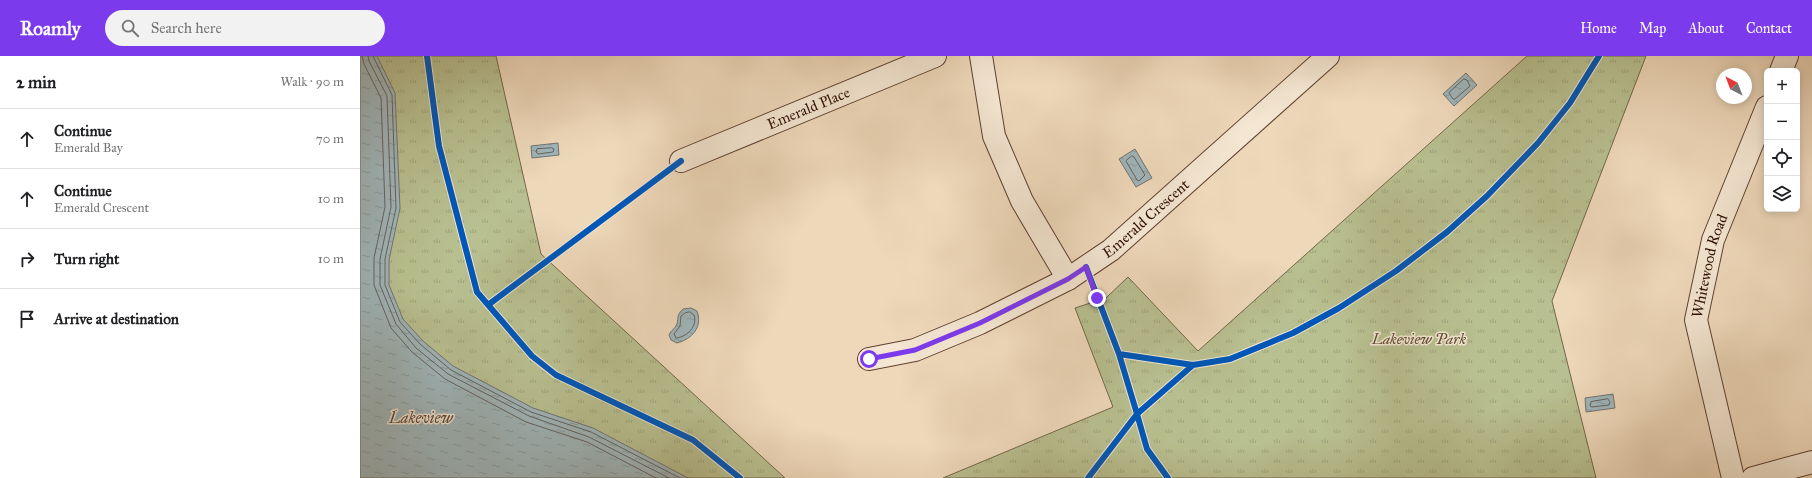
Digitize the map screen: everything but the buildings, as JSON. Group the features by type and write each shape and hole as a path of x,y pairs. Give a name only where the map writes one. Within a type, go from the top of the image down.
{"street":[{"name":"Emerald Place","path":"681,161 936,56"},
{"path":"981,56 994,136 1022,202 1068,279"},
{"name":"Emerald Crescent","path":"869,359 915,350 980,323 1068,279 1111,250 1328,56"},
{"path":"1782,68 1787,56"},
{"name":"Whitewood Road","path":"1733,478 1696,320 1713,240 1764,114"},
{"path":"1753,478 1812,462"}],"green space":[{"path":"360,56 496,56 541,254 785,478 360,478"},
{"name":"Lakeview Park","path":"1527,56 1646,56 1552,301 1596,478 943,478 1113,407 1075,308 1106,298 1128,277 1198,351"}],"water":[{"name":"Lakeview","path":"360,56 377,56 395,93 400,208 389,260 389,285 403,319 423,341 453,366 533,408 593,428 688,478 360,478"},
{"path":"1466,73 1477,85 1454,106 1443,94"},
{"path":"558,143 559,155 532,158 531,146"},
{"path":"1135,149 1152,178 1136,187 1119,159"},
{"path":"691,308 697,311 699,322 695,332 687,339 677,343 671,340 669,335 677,324 679,313 683,309"},
{"path":"1613,394 1615,408 1586,412 1585,398"}],"cycle path":[{"path":"427,56 439,146 477,292 532,356 556,375 693,440 740,478"},
{"path":"1086,267 1119,354 1193,365 1230,359 1293,333 1339,308 1396,271 1447,232 1487,196 1538,143 1570,103 1599,56"},
{"path":"488,305 681,161"},
{"path":"1088,478 1137,414 1119,354"},
{"path":"1168,478 1147,449 1137,414 1193,365"}],"route":[{"path":"869,359 915,350 980,323 1068,279 1086,267 1097,298"}]}
